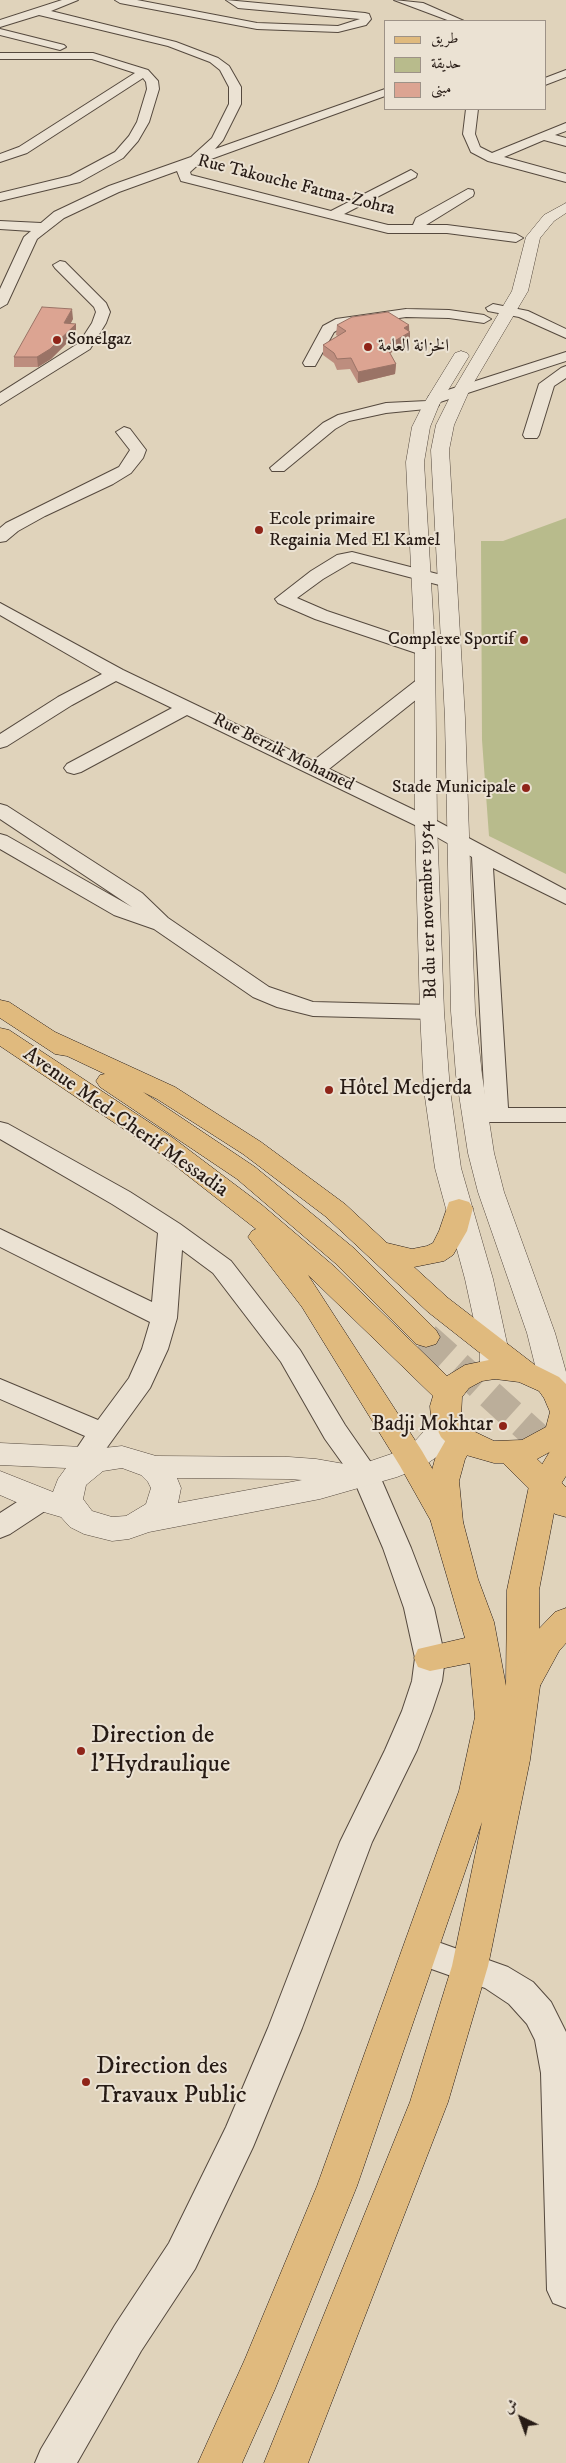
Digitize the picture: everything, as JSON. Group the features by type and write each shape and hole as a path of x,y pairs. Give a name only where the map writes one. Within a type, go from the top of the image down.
{"main road":[{"path":"0,1007 49,1038 246,1173 345,1256 426,1337"},
{"name":"Avenue Med-Cherif Messadia","path":"0,1036 164,1144 295,1247 452,1417"},
{"path":"49,1038 166,1093 252,1148 334,1210 494,1359 548,1384 562,1406 558,1432 550,1440 533,1449 512,1453 485,1450 452,1417"},
{"path":"212,1183 282,1259 312,1300 412,1459 447,1522"},
{"path":"378,1249 412,1258 434,1254 443,1249 453,1230 459,1208"},
{"path":"220,2463 260,2374 337,2186 476,1791 492,1717 484,1647 478,1622 462,1579 447,1522 444,1481 450,1459 452,1417 459,1381 494,1359"},
{"path":"286,2463 428,2102 470,1966 513,1760 522,1686 523,1590 555,1496 566,1451"},
{"path":"512,1453 555,1496"},
{"path":"522,1686 547,1642 566,1621"},
{"path":"430,1658 484,1647"}],"street":[{"path":"0,24 73,0"},
{"path":"120,0 257,26 338,30 362,23 366,19 365,16 342,13 238,5 230,0"},
{"path":"399,0 419,5 456,20"},
{"name":"Rue Takouche Fatma-Zohra","path":"38,11 172,44 202,54 221,64 232,77 235,87 234,104 217,140 183,171 183,175 192,181 388,229 461,230 516,238"},
{"path":"0,32 144,72 152,81 153,89 150,105 134,138 119,155 75,179 44,188 0,197"},
{"path":"0,56 92,56"},
{"path":"0,158 23,150 144,72"},
{"path":"546,82 566,73"},
{"path":"0,304 31,238 41,227 66,212 114,189 384,92"},
{"path":"472,110 470,139 476,148 492,158 566,178"},
{"path":"492,158 566,127"},
{"path":"543,136 566,142"},
{"path":"332,215 411,174"},
{"path":"418,229 421,221 468,193"},
{"name":"Bd du 1er novembre 1954","path":"494,1359 479,1279 448,1168 442,1129 432,1012 426,823 425,650 415,462 422,427 433,402 500,308 516,238 524,223 566,195"},
{"path":"562,1406 541,1333 491,1192 474,1115 464,1011 457,782 440,450 445,425 480,355 500,308 524,280 527,255 533,237 542,224 566,207"},
{"path":"0,225 41,227"},
{"path":"0,400 85,346 99,323 103,312 101,306 60,265"},
{"path":"310,363 328,329 341,322 393,313 449,314 500,308 534,307 566,323"},
{"path":"500,308 566,334"},
{"path":"278,468 328,426 344,418 386,408 433,402 462,389 566,356"},
{"path":"531,435 548,384 566,371"},
{"path":"0,537 39,512 107,481 124,470 135,458 138,450 124,432"},
{"path":"425,650 321,615 284,599 347,557 361,558 447,582"},
{"name":"Rue Berzik Mohamed","path":"0,608 116,674 426,823 458,842 566,898"},
{"path":"0,742 65,701 116,674"},
{"path":"316,769 425,683"},
{"path":"74,768 188,707"},
{"path":"0,810 135,897 160,923 261,992 285,1002 313,1009 432,1012"},
{"path":"7,844 40,834"},
{"path":"7,844 122,910 160,923"},
{"path":"482,854 497,1116"},
{"path":"474,1115 566,1116"},
{"path":"0,1129 121,1198 171,1230 222,1267 291,1356 360,1475 397,1548 419,1608 430,1658 426,1681 417,1711 401,1750 356,1842 285,2028 240,2135 182,2256 128,2338 55,2463"},
{"path":"171,1230 164,1318 155,1349 141,1381 98,1450 87,1466 73,1479 69,1489 68,1499 72,1509 81,1519 95,1526 112,1529 129,1527 144,1521 320,1488 412,1459 433,1441 452,1417"},
{"path":"0,1237 164,1318"},
{"path":"0,1388 98,1450 152,1467 289,1468 360,1475"},
{"path":"0,1454 98,1450"},
{"path":"144,1521 157,1512 164,1501 166,1488 161,1476 152,1467"},
{"path":"0,1482 41,1500 72,1509"},
{"path":"0,1527 41,1500"},
{"path":"421,1951 470,1966 496,1977 521,1993 539,2013 552,2039 558,2073 566,2290"}],"green space":[{"name":"Complexe Sportif","path":"566,518 566,874 489,836 482,740 481,541 503,541"}],"building":[{"path":"42,307 72,309 64,323 76,324 50,349 37,357 14,357"},
{"name":"الخزانة العامة","path":"388,312 409,325 404,328 410,332 386,346 396,364 358,372 351,358 337,359 334,353 323,345 346,331 337,325 352,317"}],"tunnel":[{"path":"426,1337 566,1463"}],"place":[{"name":"Sonelgaz","path":"57,340"},
{"name":"الخزانة العامة","path":"368,347"},
{"name":"Ecole primaire Regainia Med El Kamel","path":"259,530"},
{"name":"Complexe Sportif","path":"524,640"},
{"name":"Stade Municipale","path":"526,788"},
{"name":"Hôtel Medjerda","path":"329,1090"},
{"name":"Badji Mokhtar","path":"503,1426"},
{"name":"Direction de l'Hydraulique","path":"81,1751"},
{"name":"Direction des Travaux Public","path":"86,2082"}]}
